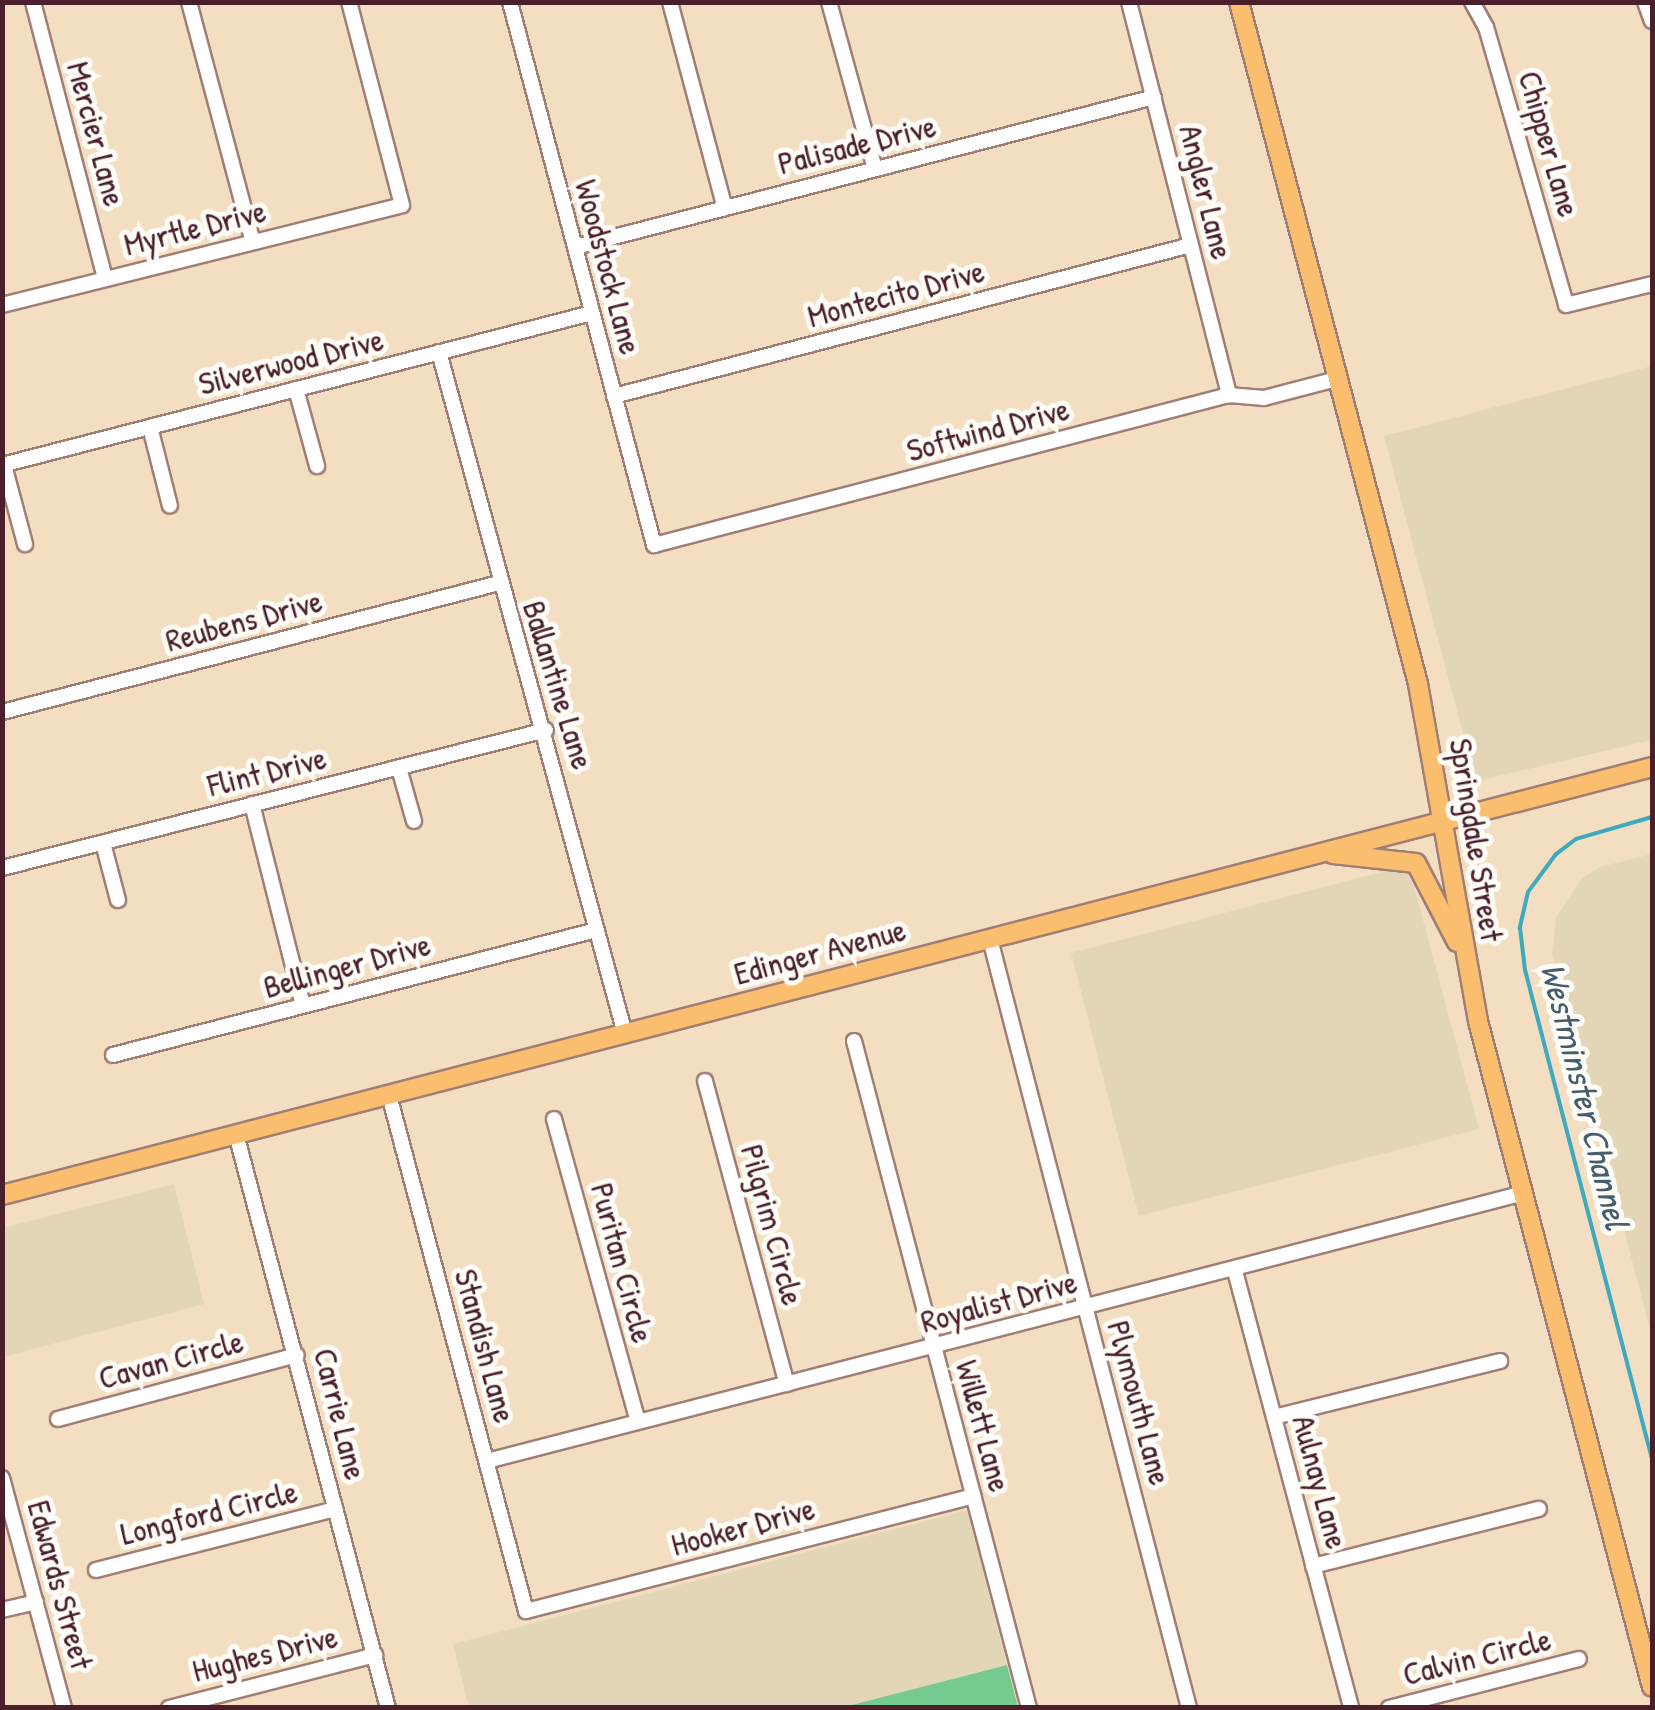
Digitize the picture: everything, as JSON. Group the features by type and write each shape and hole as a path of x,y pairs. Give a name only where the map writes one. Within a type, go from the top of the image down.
{"main road":[{"name":"Springdale Street","path":"1239,2 1418,684 1446,820 1465,958 1652,1688"},
{"name":"Edinger Avenue","path":"2,1195 1652,767"},
{"path":"1322,852 1416,864 1465,958"}],"street":[{"name":"Mercier Lane","path":"33,2 105,279"},
{"path":"189,2 253,242"},
{"name":"Myrtle Drive","path":"2,305 402,205 349,2"},
{"name":"Woodstock Lane","path":"510,2 654,545"},
{"path":"670,2 725,208"},
{"path":"830,2 875,169"},
{"name":"Angler Lane","path":"1129,2 1229,396"},
{"name":"Chipper Lane","path":"1472,2 1486,27 1566,304 1652,284"},
{"path":"1645,2 1652,21"},
{"name":"Palisade Drive","path":"574,247 1154,97"},
{"name":"Montecito Drive","path":"614,396 1191,245"},
{"name":"Silverwood Drive","path":"3,465 592,313"},
{"name":"Ballantine Lane","path":"440,352 498,583 546,730 625,1034"},
{"name":"Softwind Drive","path":"654,545 1229,396 1264,398 1337,379"},
{"path":"296,389 317,466"},
{"path":"150,427 170,506"},
{"path":"3,465 24,544"},
{"name":"Reubens Drive","path":"2,712 498,583"},
{"name":"Flint Drive","path":"2,868 546,730"},
{"path":"399,768 414,821"},
{"path":"252,804 303,1006"},
{"path":"102,843 118,900"},
{"name":"Bellinger Drive","path":"113,1055 596,930"},
{"name":"Plymouth Lane","path":"990,939 1189,1708"},
{"name":"Willett Lane","path":"854,1041 1030,1708"},
{"name":"Pilgrim Circle","path":"705,1081 787,1384"},
{"name":"Standish Lane","path":"390,1095 526,1612"},
{"name":"Puritan Circle","path":"554,1119 638,1421"},
{"name":"Carrie Lane","path":"236,1134 388,1708"},
{"name":"Royalist Drive","path":"487,1461 1524,1193"},
{"name":"Aulnay Lane","path":"1235,1270 1351,1708"},
{"name":"Cavan Circle","path":"58,1419 297,1355"},
{"path":"1274,1417 1500,1361"},
{"name":"Edwards Street","path":"2,1478 64,1708"},
{"name":"Hooker Drive","path":"526,1612 973,1496"},
{"path":"1313,1566 1538,1508"},
{"name":"Longford Circle","path":"96,1570 336,1509"},
{"path":"2,1610 36,1602"},
{"name":"Hughes Drive","path":"170,1708 375,1654"},
{"name":"Calvin Circle","path":"1388,1708 1578,1659"}],"shaded area":[{"path":"1652,366 1652,740 1481,780 1473,771 1384,436"},
{"path":"1652,854 1652,1337 1552,954 1556,918 1580,880 1600,867"},
{"path":"1389,870 1405,871 1414,886 1479,1129 1139,1216 1071,953"},
{"path":"174,1184 204,1304 3,1357 3,1228"},
{"path":"967,1510 1007,1665 844,1707 469,1708 453,1644"}],"green space":[{"path":"1007,1665 1018,1707 844,1707"}],"waterway":[{"name":"Westminster Channel","path":"1652,817 1576,839 1556,854 1528,892 1520,928 1525,970 1652,1459"}]}
